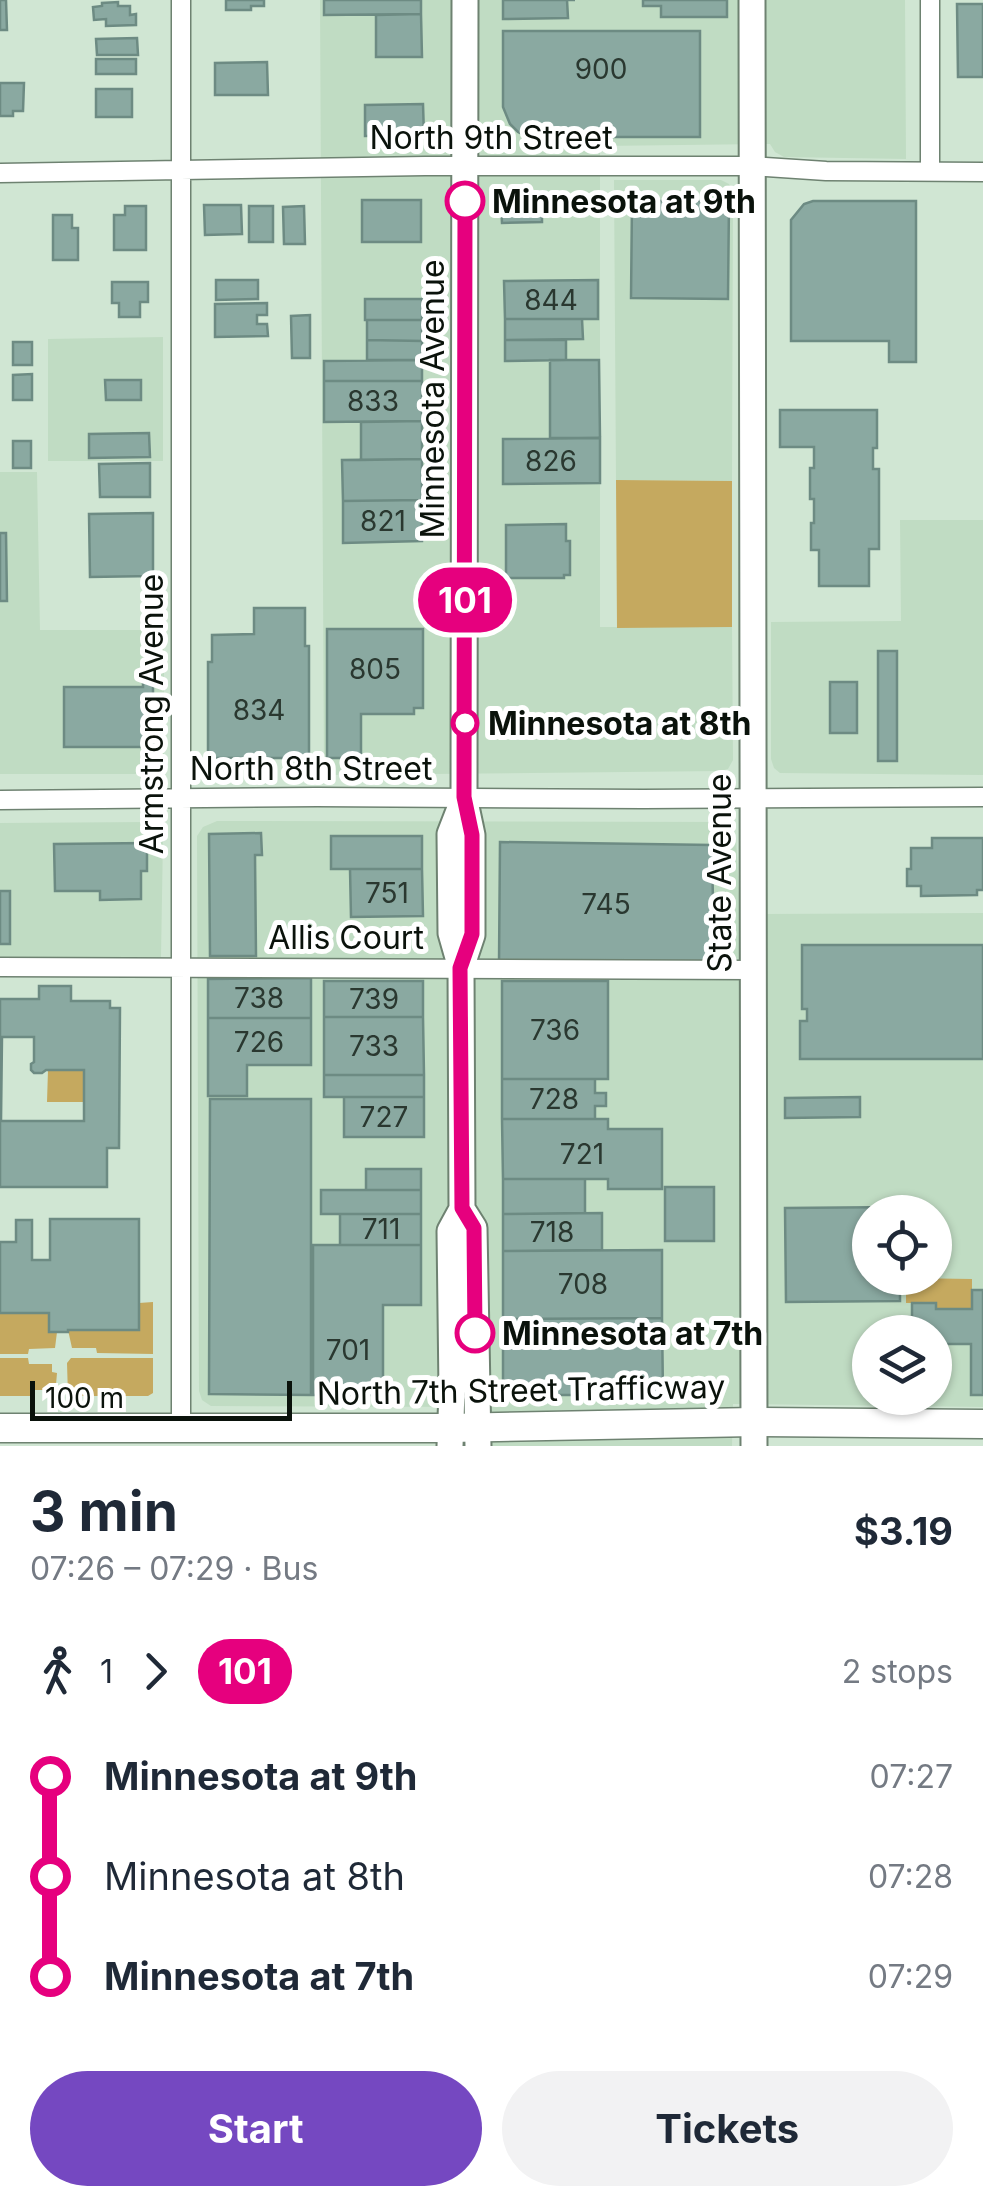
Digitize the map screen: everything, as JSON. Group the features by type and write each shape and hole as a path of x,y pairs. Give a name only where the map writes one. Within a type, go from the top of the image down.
{"main road":[{"name":"Minnesota Avenue","path":"464,1437 450,1230 462,1208 460,968 472,934 472,835 464,797 465,0"},
{"name":"State Avenue","path":"752,0 754,1434"},
{"name":"North 7th Street Trafficway","path":"0,1428 182,1428 464,1437 754,1434 983,1424"}],"street":[{"name":"Armstrong Avenue","path":"181,0 182,1428"},
{"path":"930,0 930,171"},
{"name":"North 9th Street","path":"0,172 465,166 752,166 983,172"},
{"name":"North 8th Street","path":"0,800 983,796"},
{"name":"Allis Court","path":"0,967 752,970"}],"shaded area":[{"path":"320,0 905,0 906,159 784,157 770,144 600,146 600,627 732,627 733,760 728,769 324,775"},
{"path":"614,180 721,180 729,184 733,193 732,481 616,480"},
{"path":"163,337 163,461 48,461 48,339"},
{"path":"0,472 37,472 40,630 164,630 164,759 161,770 154,774 0,774"},
{"path":"616,480 732,481 732,627 617,628"},
{"path":"900,520 983,520 983,775 780,773 771,759 771,622 901,621"},
{"path":"217,821 727,822 736,836 740,914 983,913 983,1407 952,1407 952,1315 852,1315 852,1405 733,1404 732,1446 486,1446 486,1407 211,1406 202,1400 197,836 203,827"},
{"path":"148,822 158,826 163,837 161,957 0,959 0,823"},
{"path":"48,1070 84,1070 84,1102 47,1102"},
{"path":"952,1279 972,1279 972,1309 936,1309 935,1303 906,1303 906,1295 952,1295"},
{"path":"153,1302 153,1354 97,1353 96,1348 72,1348 68,1330 139,1330 139,1303"},
{"path":"0,1313 49,1313 57,1332 55,1348 29,1349 28,1354 0,1354"},
{"path":"0,1358 28,1358 29,1364 52,1364 52,1372 57,1373 55,1396 48,1396 47,1390 34,1390 34,1396 0,1396"},
{"path":"71,1358 153,1358 153,1393 68,1396 67,1363"}],"building":[{"path":"0,0 6,0 7,30 0,30"},
{"path":"226,0 264,0 264,6 226,10"},
{"path":"324,0 421,0 421,14 324,15"},
{"path":"503,0 567,0 568,18 503,19"},
{"path":"643,0 727,0 727,17 661,17 661,6 643,6"},
{"path":"118,2 118,6 130,6 130,15 136,14 136,25 106,26 106,19 94,20 93,7"},
{"path":"957,4 983,4 983,77 958,77"},
{"path":"421,14 422,57 376,57 376,15"},
{"path":"503,31 700,31 700,137 528,137 518,132 503,107"},
{"path":"137,38 138,55 97,55 96,39"},
{"path":"96,59 136,59 136,74 96,74"},
{"path":"267,62 268,95 215,95 215,63"},
{"path":"0,83 24,83 23,111 0,116"},
{"path":"96,89 132,89 132,117 96,117"},
{"path":"423,104 424,135 365,136 365,105"},
{"path":"362,200 421,200 421,242 362,242"},
{"path":"632,201 729,201 728,299 631,298"},
{"path":"916,201 916,362 889,362 889,341 791,341 791,220 804,204"},
{"path":"542,202 542,222 502,223 501,203"},
{"path":"204,205 241,205 242,234 205,235"},
{"path":"125,206 146,206 146,250 114,250 114,215 125,215"},
{"path":"249,206 273,206 273,242 249,242"},
{"path":"304,206 305,244 284,244 283,207"},
{"path":"53,215 72,215 72,228 78,228 78,260 53,260"},
{"path":"216,280 258,280 258,299 216,300"},
{"path":"598,280 598,319 505,319 504,281"},
{"path":"112,282 148,282 148,302 140,302 140,317 119,317 119,303 112,303"},
{"path":"365,299 422,299 422,320 365,320"},
{"path":"267,303 267,315 257,315 257,324 267,324 268,336 215,337 215,304"},
{"path":"310,315 310,358 292,358 291,316"},
{"path":"505,319 582,319 583,339 505,340"},
{"path":"367,320 422,320 422,341 367,340"},
{"path":"367,340 422,341 422,360 367,360"},
{"path":"505,340 566,340 566,360 505,361"},
{"path":"13,342 32,342 32,365 13,365"},
{"path":"422,360 422,381 324,381 324,361"},
{"path":"550,360 599,360 600,438 550,438"},
{"path":"32,374 32,400 13,400 13,375"},
{"path":"105,380 141,380 141,400 106,400"},
{"path":"324,381 422,381 422,421 324,422"},
{"path":"780,410 877,410 873,469 879,469 879,549 869,549 869,586 819,586 819,550 811,550 814,499 810,499 810,468 814,468 814,447 780,447"},
{"path":"422,421 422,459 361,460 361,422"},
{"path":"149,433 150,457 89,458 89,434"},
{"path":"600,438 600,483 503,484 503,439"},
{"path":"13,441 31,441 31,468 13,468"},
{"path":"422,459 422,500 343,501 342,460"},
{"path":"150,463 150,497 100,497 99,464"},
{"path":"422,500 422,541 343,543 343,501"},
{"path":"153,513 153,576 90,577 89,514"},
{"path":"566,524 570,575 506,578 506,525"},
{"path":"0,533 6,533 7,601 0,601"},
{"path":"254,608 305,608 309,758 208,758 208,662 212,662 212,635 254,634"},
{"path":"327,629 423,629 423,708 414,708 414,714 361,714 361,758 327,758"},
{"path":"878,651 897,651 897,761 878,761"},
{"path":"143,678 153,678 153,759 143,759 143,747 64,747 64,687 143,687"},
{"path":"830,682 857,682 857,733 830,733"},
{"path":"261,833 262,855 255,855 256,956 210,956 209,834"},
{"path":"331,836 422,836 422,869 331,869"},
{"path":"932,838 983,838 983,890 977,890 977,895 921,896 921,886 907,886 911,848 932,848"},
{"path":"500,842 712,845 714,965 499,964"},
{"path":"147,843 141,899 100,900 100,891 55,891 54,844"},
{"path":"350,869 422,869 423,916 351,917"},
{"path":"0,891 10,891 10,944 0,944"},
{"path":"802,945 983,945 983,1059 800,1059 800,1021 807,1021 807,1009 802,1009"},
{"path":"311,978 311,1018 208,1018 208,979"},
{"path":"324,981 423,981 423,1017 324,1017"},
{"path":"502,981 608,981 608,1079 502,1079"},
{"path":"39,986 71,986 71,1001 110,1001 110,1008 120,1008 119,1148 107,1148 107,1187 0,1187 0,999 39,999","holes":["2,1037 34,1037 34,1073 84,1070 84,1121 1,1121"]},
{"path":"324,1017 423,1017 424,1075 324,1075"},
{"path":"208,1018 311,1018 311,1065 247,1065 247,1096 208,1096"},
{"path":"324,1075 424,1075 424,1097 324,1097"},
{"path":"502,1079 595,1079 595,1093 606,1093 606,1106 595,1106 595,1119 502,1119"},
{"path":"344,1097 424,1097 424,1137 344,1137"},
{"path":"860,1097 860,1117 785,1118 785,1098"},
{"path":"210,1099 311,1099 311,1395 209,1394"},
{"path":"502,1119 608,1119 608,1129 662,1129 662,1189 608,1189 608,1179 503,1179"},
{"path":"366,1169 421,1169 421,1190 366,1190"},
{"path":"503,1179 585,1179 585,1213 503,1214"},
{"path":"665,1187 714,1187 714,1241 665,1241"},
{"path":"321,1190 421,1190 421,1214 321,1214"},
{"path":"852,1207 852,1295 900,1295 900,1301 786,1302 785,1208"},
{"path":"602,1213 602,1250 503,1251 503,1214"},
{"path":"340,1214 421,1214 421,1245 340,1245"},
{"path":"50,1219 139,1219 139,1330 49,1332 49,1313 0,1313 0,1242 16,1242 16,1220 32,1220 32,1260 50,1260"},
{"path":"313,1245 421,1245 421,1305 383,1305 383,1395 313,1395"},
{"path":"662,1250 662,1318 503,1319 503,1251"},
{"path":"972,1290 983,1290 983,1395 971,1395 971,1344 952,1344 952,1315 912,1315 912,1303 936,1303 936,1309 972,1309"},
{"path":"662,1318 663,1395 503,1395 503,1319"}],"bus line":[{"name":"101","path":"465,201 464,797 472,835 472,934 460,968 462,1208 474,1228 475,1333"}],"place":[{"name":"Minnesota at 9th","path":"465,201"},
{"name":"Minnesota at 8th","path":"465,723"},
{"name":"Minnesota at 7th","path":"475,1333"}]}
